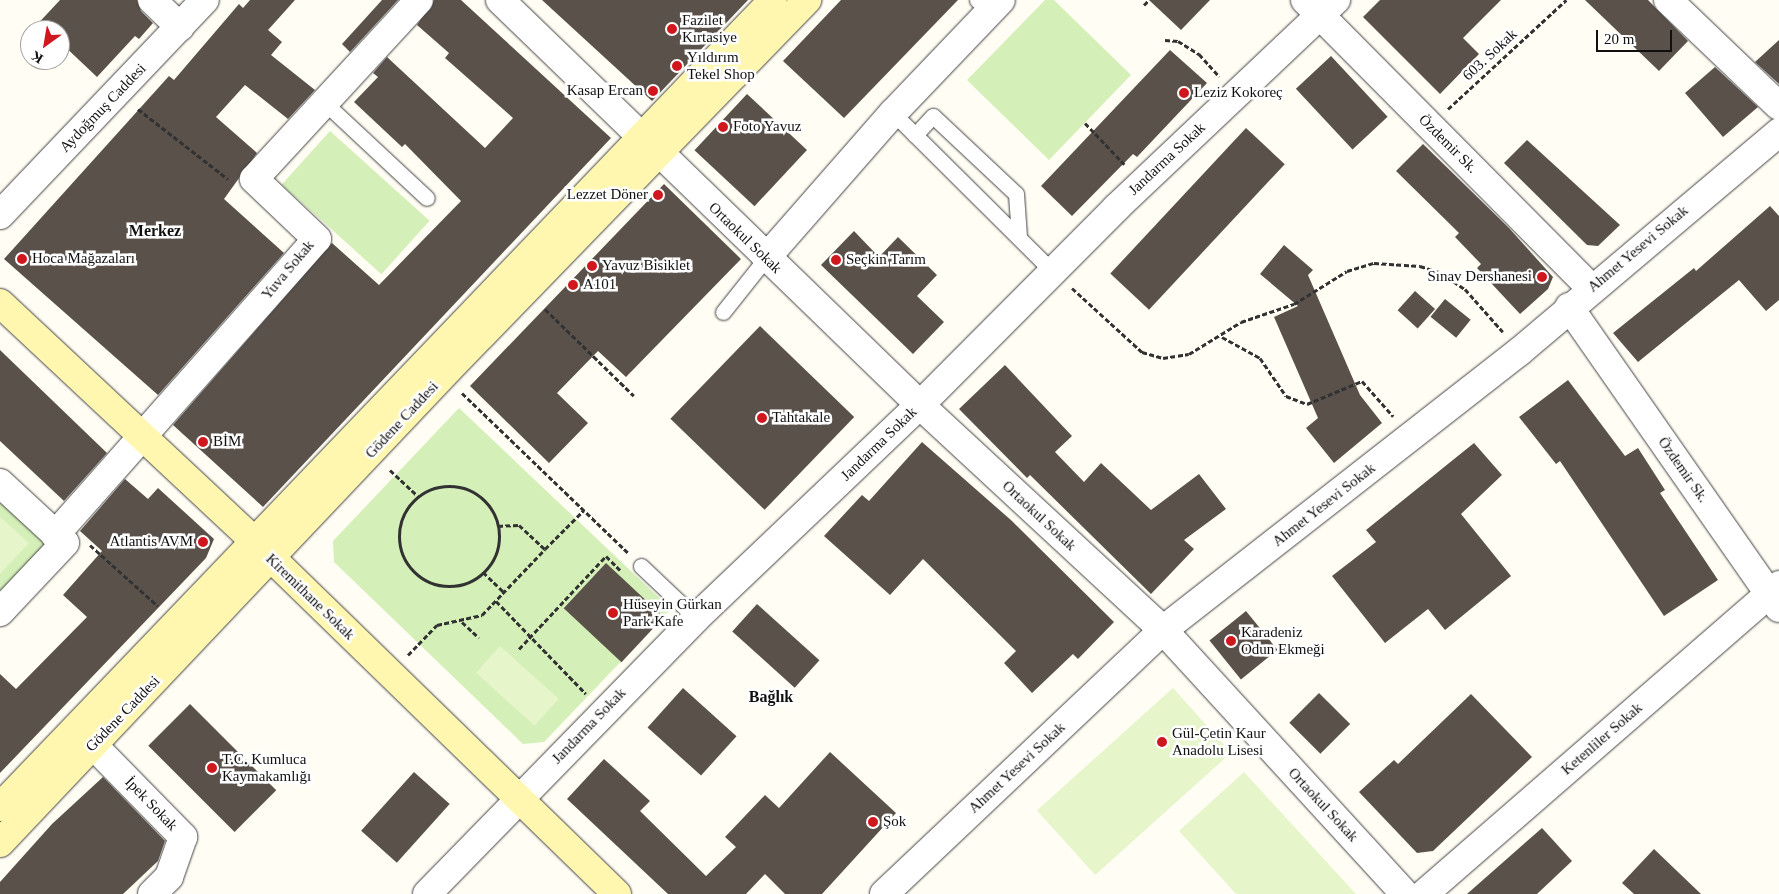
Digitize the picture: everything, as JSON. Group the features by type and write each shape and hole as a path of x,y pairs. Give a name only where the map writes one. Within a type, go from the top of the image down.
{"main road":[{"name":"Gödene Caddesi","path":"0,807 177,623 263,551 370,453 526,290 773,0"},
{"name":"Gödene Caddesi","path":"0,843 93,745 263,551 650,145 807,0"},
{"name":"Kiremithane Sokak","path":"0,303 144,437 517,800 617,894"}],"street":[{"path":"152,0 180,27"},
{"name":"Aydoğmuş Caddesi","path":"0,215 205,0"},
{"path":"254,179 419,0"},
{"name":"Ortaokul Sokak","path":"500,0 920,406 1163,630 1405,894"},
{"path":"1668,0 1779,106"},
{"path":"766,258 989,4"},
{"name":"Özdemir Sk.","path":"1320,5 1429,126 1591,288"},
{"name":"Jandarma Sokak","path":"427,894 696,618 920,406 1052,271 1236,94 1320,5"},
{"name":"Ahmet Yesevi Sokak","path":"884,894 1163,630 1519,352 1591,288 1779,132"},
{"name":"Yuva Sokak","path":"144,437 317,239 254,179"},
{"name":"Özdemir Sk.","path":"1569,307 1776,595"},
{"path":"0,612 144,437"},
{"path":"0,483 60,539"},
{"name":"Ketenliler Sokak","path":"1424,894 1776,595"},
{"name":"İpek Sokak","path":"93,745 183,837 169,877 152,894"}],"lane":[{"path":"325,103 427,198"},
{"path":"893,113 1019,236 1052,271"},
{"path":"915,135 933,116 1016,194 1019,236"},
{"path":"723,312 766,258"},
{"path":"641,566 696,618"}],"path":[{"path":"1144,5 1149,0"},
{"name":"603. Sokak","path":"1429,126 1566,0"},
{"path":"1166,40 1178,41 1199,54 1236,94"},
{"path":"118,92 244,191 254,179"},
{"path":"1085,123 1142,183"},
{"path":"1052,271 1142,352 1163,358 1190,354 1222,337 1241,322 1294,304 1347,271 1374,263 1397,264 1441,273 1465,289 1519,352"},
{"path":"526,290 634,396"},
{"path":"1222,337 1260,358 1286,396 1307,404 1362,381 1411,438"},
{"path":"443,375 641,566 629,578 606,556 519,649"},
{"path":"370,453 419,497"},
{"path":"444,486 460,487 487,504 498,526 498,549 483,572 467,583 450,586 433,583 407,562 400,530 404,514 419,497 444,486"},
{"path":"390,675 437,625 462,622 482,615 584,510"},
{"path":"498,526 519,525 545,549"},
{"path":"60,539 91,546 177,623"},
{"path":"483,572 504,592"},
{"path":"496,600 603,712"},
{"path":"462,622 479,638"}],"green space":[{"path":"1045,0 1054,0 1131,75 1049,160 967,80"},
{"path":"330,131 430,221 381,274 282,185"},
{"path":"459,408 671,609 544,742 523,744 334,562 333,541"},
{"path":"0,483 55,535 0,612"},
{"path":"0,517 29,543 0,574"},
{"path":"500,646 559,699 535,726 476,673"},
{"path":"1173,688 1231,753 1095,875 1037,810"},
{"path":"1244,772 1356,894 1236,894 1179,831"}],"building":[{"path":"60,0 137,0 141,11 153,23 139,39 135,36 97,77 70,51 70,20 41,20"},
{"path":"250,0 295,0 268,30 282,42 271,55 315,90 288,119 245,85 216,117 257,153 224,199 284,253 158,395 4,259 169,76 174,80 239,4 243,8"},
{"path":"382,0 398,0 350,52 342,44"},
{"path":"434,0 461,0 611,138 263,507 173,425 332,243 379,285 461,201 405,144 402,147 354,102 378,77 373,73 387,57 485,148 513,118 445,58 449,53 417,25"},
{"path":"542,0 748,0 652,101"},
{"path":"841,0 958,0 844,118 783,61"},
{"path":"1149,0 1210,0 1181,30"},
{"path":"1380,0 1501,0 1463,38 1479,54 1440,94 1363,17"},
{"path":"1585,0 1648,0 1688,41 1659,71"},
{"path":"1779,40 1779,84 1755,62"},
{"path":"1170,50 1207,83 1137,157 1133,154 1072,216 1041,186"},
{"path":"1331,56 1388,117 1353,149 1296,89"},
{"path":"1715,67 1758,107 1723,137 1685,93"},
{"path":"747,94 807,150 754,206 694,150"},
{"path":"1246,128 1285,164 1149,310 1110,274"},
{"path":"1527,140 1620,225 1598,246 1587,245 1504,163"},
{"path":"1423,144 1509,228 1553,277 1548,289 1520,314 1477,268 1481,264 1455,237 1459,233 1396,171"},
{"path":"664,184 741,259 626,377 598,351 557,393 588,423 549,463 470,386"},
{"path":"1770,206 1779,216 1779,300 1766,311 1739,280 1638,362 1613,333 1694,268 1696,271"},
{"path":"854,231 879,257 898,237 937,275 917,296 944,322 913,354 821,265"},
{"path":"1284,245 1313,270 1308,275 1360,395 1382,423 1334,463 1306,428 1318,418 1274,317 1298,306 1260,274"},
{"path":"1415,291 1435,309 1418,328 1398,310"},
{"path":"1445,299 1471,320 1456,338 1431,317"},
{"name":"Tahtakale","path":"760,326 854,417 765,510 670,419"},
{"path":"0,350 107,453 64,501 0,441"},
{"path":"1005,365 1072,436 1055,452 1084,482 1101,463 1151,510 1199,474 1226,509 1184,540 1194,549 1151,594 1030,475 1027,478 959,409"},
{"path":"1568,380 1625,456 1638,448 1665,490 1660,493 1718,580 1664,616 1560,461 1556,464 1519,417"},
{"path":"922,442 1012,521 1114,622 1078,659 1073,654 1032,693 1004,663 1016,651 923,559 890,595 824,536 862,495 869,501"},
{"path":"1474,443 1502,475 1461,514 1511,576 1445,630 1428,609 1385,643 1332,576 1376,542 1366,530"},
{"path":"125,479 148,499 158,488 214,539 206,558 0,773 0,674 16,689 87,617 63,595 102,551 80,531"},
{"name":"Hüseyin Gürkan Park Kafe","path":"606,563 664,617 621,662 564,608"},
{"path":"757,604 819,660 795,688 732,631"},
{"path":"1246,611 1277,650 1241,679 1209,641"},
{"path":"683,688 737,736 701,776 648,727"},
{"path":"1319,693 1350,724 1320,754 1289,723"},
{"path":"1471,694 1532,757 1433,851 1417,853 1359,792 1394,760 1398,764"},
{"name":"T.C. Kumluca Kaymakamlığı","path":"190,704 276,790 235,832 148,746"},
{"path":"830,752 896,813 822,894 785,894 765,874 746,894 668,894 567,799 604,759 650,801 640,811 706,876 736,847 725,837 765,795 779,808"},
{"path":"414,772 450,804 397,863 361,831"},
{"path":"103,777 165,841 158,861 123,894 0,894 0,882 52,824"},
{"path":"1542,828 1572,861 1537,894 1467,894"},
{"path":"1654,849 1701,894 1634,894 1622,883"}],"place":[{"name":"Fazilet Kırtasiye","path":"672,29"},
{"name":"Yıldırım Tekel Shop","path":"677,66"},
{"name":"Kasap Ercan","path":"653,91"},
{"name":"Leziz Kokoreç","path":"1184,93"},
{"name":"Foto Yavuz","path":"723,127"},
{"name":"Lezzet Döner","path":"658,195"},
{"name":"Hoca Mağazaları","path":"22,259"},
{"name":"Seçkin Tarım","path":"836,260"},
{"name":"Yavuz Bisiklet","path":"592,266"},
{"name":"Sınav Dershanesi","path":"1542,277"},
{"name":"A101","path":"573,285"},
{"name":"Tahtakale","path":"762,418"},
{"name":"BİM","path":"203,442"},
{"name":"Atlantis AVM","path":"203,542"},
{"name":"Hüseyin Gürkan Park Kafe","path":"613,613"},
{"name":"Karadeniz Odun Ekmeği","path":"1231,641"},
{"name":"Gül-Çetin Kaur Anadolu Lisesi","path":"1162,742"},
{"name":"T.C. Kumluca Kaymakamlığı","path":"212,768"},
{"name":"Şok","path":"873,822"}],"district":[{"name":"Merkez","path":"155,231"},
{"name":"Bağlık","path":"771,697"}]}
